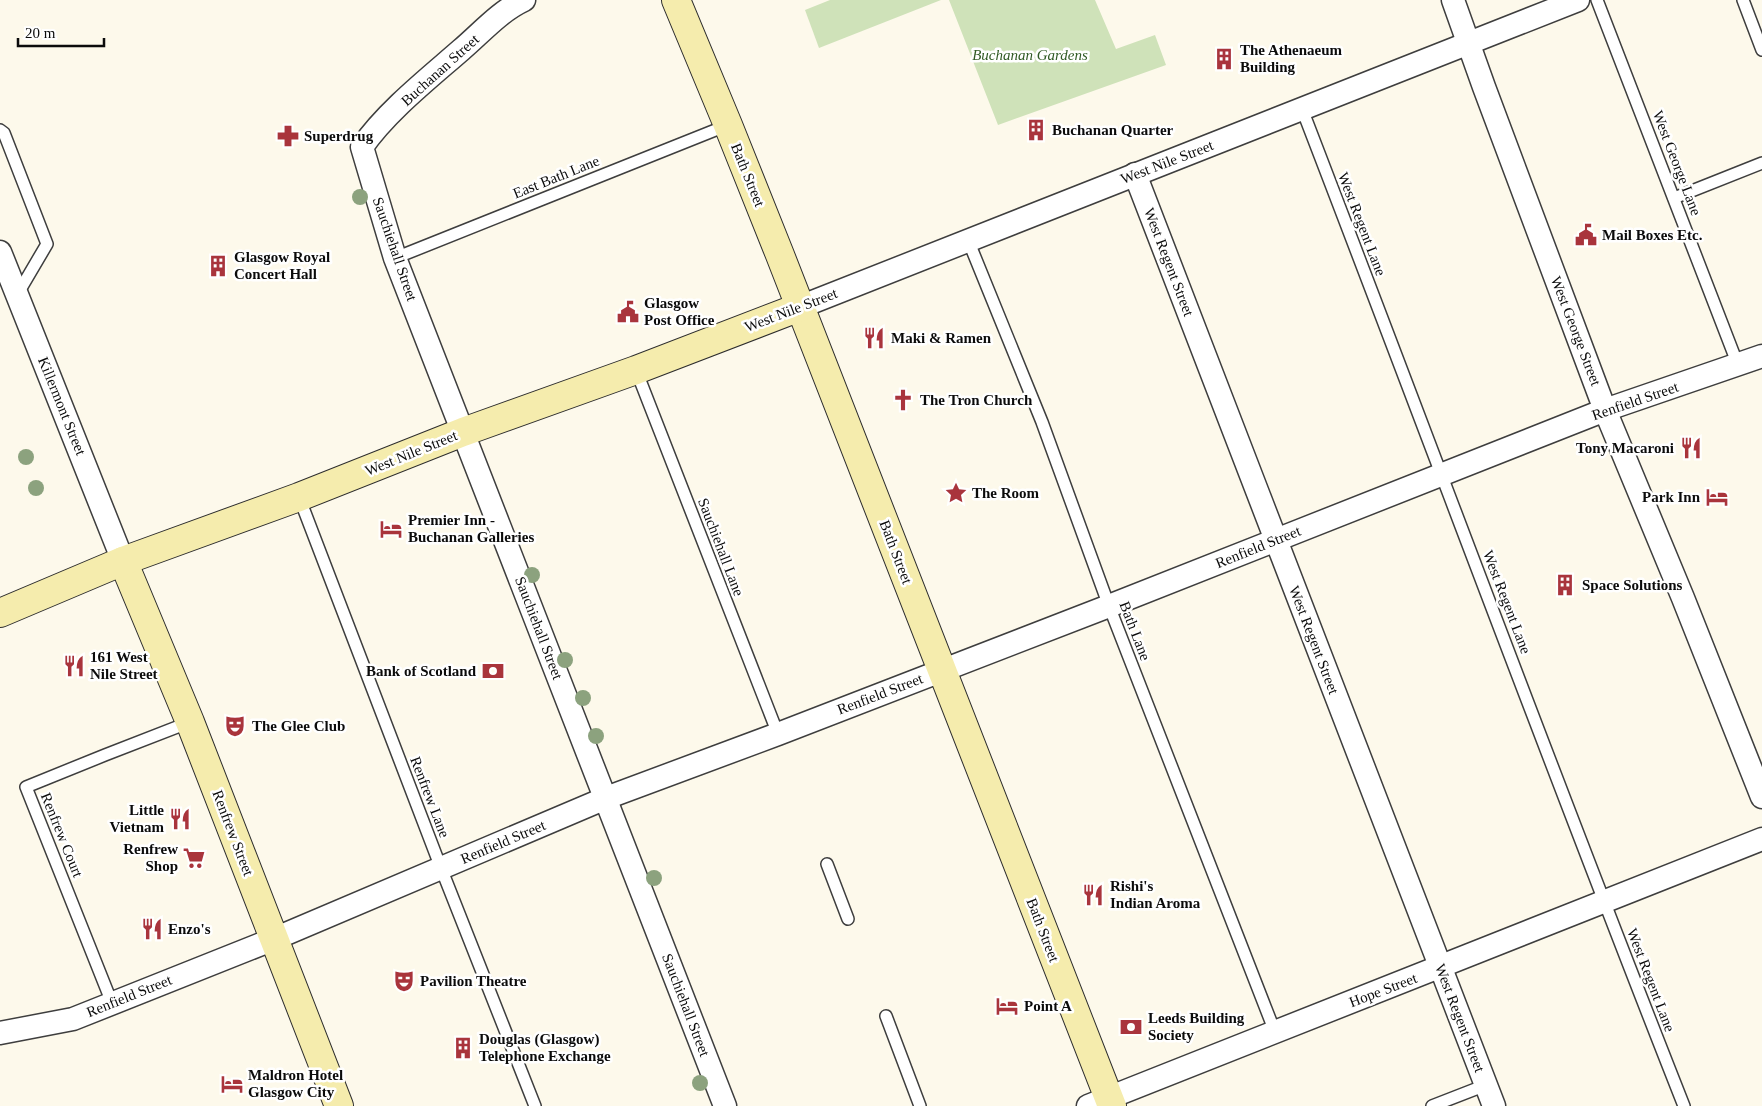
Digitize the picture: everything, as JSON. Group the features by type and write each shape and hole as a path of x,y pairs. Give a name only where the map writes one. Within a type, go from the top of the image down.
{"street":[{"name":"Buchanan Street","path":"362,147 373,131 414,93 500,15 524,0"},
{"name":"Bath Street","path":"676,0 728,124 942,670 1103,1103"},
{"name":"West George Street","path":"1453,0 1606,410 1762,798"},
{"name":"West Nile Street","path":"0,613 123,561 299,497 463,432 636,370 800,307 1578,0"},
{"name":"Sauchiehall Street","path":"362,147 396,258 724,1106"},
{"name":"West Regent Street","path":"1135,174 1490,1096"},
{"name":"Killermont Street","path":"0,252 123,561"},
{"name":"Renfield Street","path":"0,1033 73,1019 274,939 606,798 778,734 1109,606 1606,410 1762,356"},
{"name":"Renfrew Street","path":"123,561 190,722 339,1106"},
{"name":"Hope Street","path":"1103,1103 1275,1032 1762,839"}],"lane":[{"name":"West George Lane","path":"1597,0 1738,365"},
{"path":"1743,0 1762,50"},
{"name":"West Regent Lane","path":"1302,109 1443,474 1604,903 1684,1106"},
{"name":"East Bath Lane","path":"396,258 728,124"},
{"path":"0,130 4,133 47,244 17,295"},
{"path":"1674,198 1762,163"},
{"name":"Bath Lane","path":"968,240 1042,422 1109,606 1275,1032"},
{"name":"Sauchiehall Lane","path":"636,370 778,734"},
{"name":"Renfrew Lane","path":"299,497 441,868 535,1106"},
{"name":"Renfrew Court","path":"112,1003 26,787 190,722"},
{"path":"828,864 848,919"},
{"path":"886,1016 920,1106"},
{"path":"1432,1106 1490,1096"}],"green space":[{"path":"830,0 941,0 819,48 805,10"},
{"name":"Buchanan Gardens","path":"949,0 1095,0 1116,49 1155,35 1166,65 998,125"}],"place":[{"name":"The Athenaeum Building","path":"1224,59"},
{"name":"Buchanan Quarter","path":"1036,130"},
{"name":"Superdrug","path":"288,136"},
{"name":"Mail Boxes Etc.","path":"1586,235"},
{"name":"Glasgow Royal Concert Hall","path":"218,266"},
{"name":"Glasgow Post Office","path":"628,312"},
{"name":"Maki & Ramen","path":"874,338"},
{"name":"The Tron Church","path":"903,400"},
{"name":"Tony Macaroni","path":"1691,448"},
{"name":"The Room","path":"956,493"},
{"name":"Park Inn","path":"1717,497"},
{"name":"Premier Inn - Buchanan Galleries","path":"391,529"},
{"name":"Space Solutions","path":"1565,585"},
{"name":"161 West Nile Street","path":"74,666"},
{"name":"Bank of Scotland","path":"493,671"},
{"name":"The Glee Club","path":"235,726"},
{"name":"Little Vietnam","path":"180,819"},
{"name":"Renfrew Shop","path":"194,858"},
{"name":"Rishi's Indian Aroma","path":"1093,895"},
{"name":"Enzo's","path":"152,929"},
{"name":"Pavilion Theatre","path":"404,981"},
{"name":"Point A","path":"1007,1006"},
{"name":"Leeds Building Society","path":"1131,1027"},
{"name":"Douglas (Glasgow) Telephone Exchange","path":"463,1048"},
{"name":"Maldron Hotel Glasgow City","path":"232,1084"}]}
